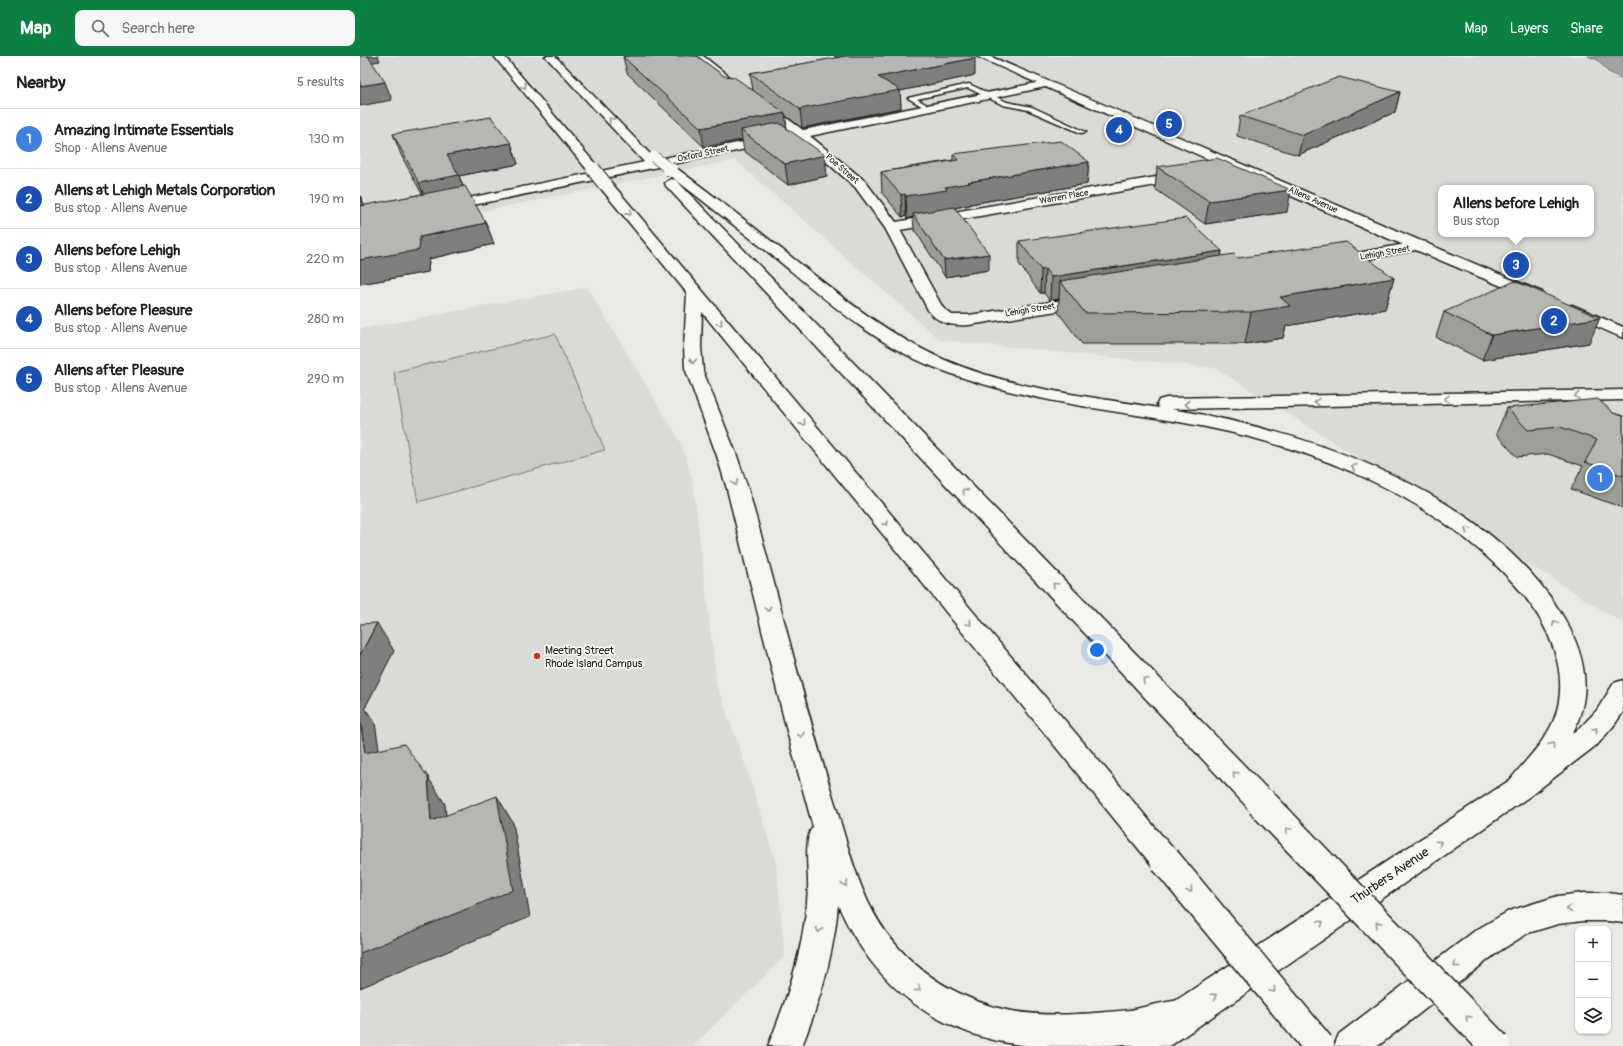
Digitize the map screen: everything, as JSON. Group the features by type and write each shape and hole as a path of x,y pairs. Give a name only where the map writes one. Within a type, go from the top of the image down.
{"main road":[{"path":"499,56 694,294 1319,1046"},
{"path":"550,56 631,140 658,164 1261,802 1495,1046"},
{"path":"697,56 738,88"},
{"name":"Allens Avenue","path":"981,56 1235,165 1366,224 1421,245 1623,333"},
{"name":"Oxford Street","path":"427,210 989,97 1046,84"},
{"name":"Poe Street","path":"751,97 801,134 860,184 892,227 938,314 942,317 956,321 969,320"},
{"path":"658,164 744,225 862,321 893,342 923,357 966,374 1051,395 1228,426 1294,444 1330,456 1395,486 1443,513 1495,550 1512,566 1542,600 1565,644 1571,667 1572,688 1570,708 1564,728 1520,788"},
{"path":"1214,170 1235,165"},
{"name":"Warren Place","path":"892,227 1198,174"},
{"name":"Lehigh Street","path":"1323,263 1421,245"},
{"path":"694,294 693,367 737,490 813,780 842,874 856,912 880,950 896,970 915,988 935,1002 958,1014 983,1024 1035,1035 1064,1037 1093,1035 1154,1026 1181,1017"},
{"name":"Lehigh Street","path":"969,320 1103,299"},
{"path":"1051,395 1109,401 1199,404 1620,395"},
{"name":"Thurbers Avenue","path":"1142,1046 1181,1017 1520,788 1589,736 1606,717 1623,690"},
{"path":"785,1046 797,1018 812,967 821,919 823,845 813,780"},
{"path":"1350,1046 1487,941 1520,921 1558,910 1582,907 1616,908"}],"lane":[{"path":"930,108 911,98 969,86 1005,104 1030,108 1083,132"}],"shaded area":[{"path":"360,56 1588,56 1598,60 1607,71 1623,80 1623,623 1215,368 940,340 735,160 360,236"},
{"path":"1588,56 1623,56 1623,80 1607,71 1598,60"},
{"name":"Meeting Street Rhode Island Campus","path":"587,287 682,445 693,483 717,686 743,758 776,864 785,956 693,1046 360,1046 360,329"},
{"path":"555,334 605,450 418,502 394,372"}],"building":[{"path":"360,56 368,56 385,82 360,86"},
{"path":"697,56 724,76 734,77 785,113 701,128 623,57"},
{"path":"846,56 971,56 975,58 878,77 900,90 800,109 750,73"},
{"path":"1339,77 1400,92 1303,135 1240,116"},
{"path":"491,117 511,143 447,155 459,175 419,183 393,134"},
{"path":"779,123 825,155 785,164 741,130"},
{"path":"1061,141 1089,162 968,182 970,183 945,187 947,190 906,196 905,194 901,195 881,172 958,160 953,154"},
{"path":"1217,158 1291,190 1209,201 1157,167"},
{"path":"465,186 486,223 420,237 419,250 360,260 360,206"},
{"path":"954,207 989,254 944,260 913,214"},
{"path":"1186,218 1222,251 1051,277 1045,269 1041,270 1019,241"},
{"path":"1346,242 1394,278 1280,297 1290,306 1251,312 1085,313 1060,281 1234,254 1238,258"},
{"path":"1515,281 1600,318 1492,335 1444,312"},
{"path":"1598,399 1613,413 1623,416 1623,476 1585,462 1597,440 1560,427 1528,430 1507,408"},
{"path":"377,623 360,655 360,624"},
{"path":"360,719 365,753 404,744 428,777 431,821 497,796 513,890 360,953"}],"place":[{"name":"Allens after Pleasure","path":"1169,124"},
{"name":"Allens before Pleasure","path":"1119,130"},
{"name":"Allens before Lehigh","path":"1516,265"},
{"name":"Allens at Lehigh Metals Corporation","path":"1554,321"},
{"name":"Amazing Intimate Essentials","path":"1600,478"},
{"name":"Meeting Street Rhode Island Campus","path":"537,656"}]}
